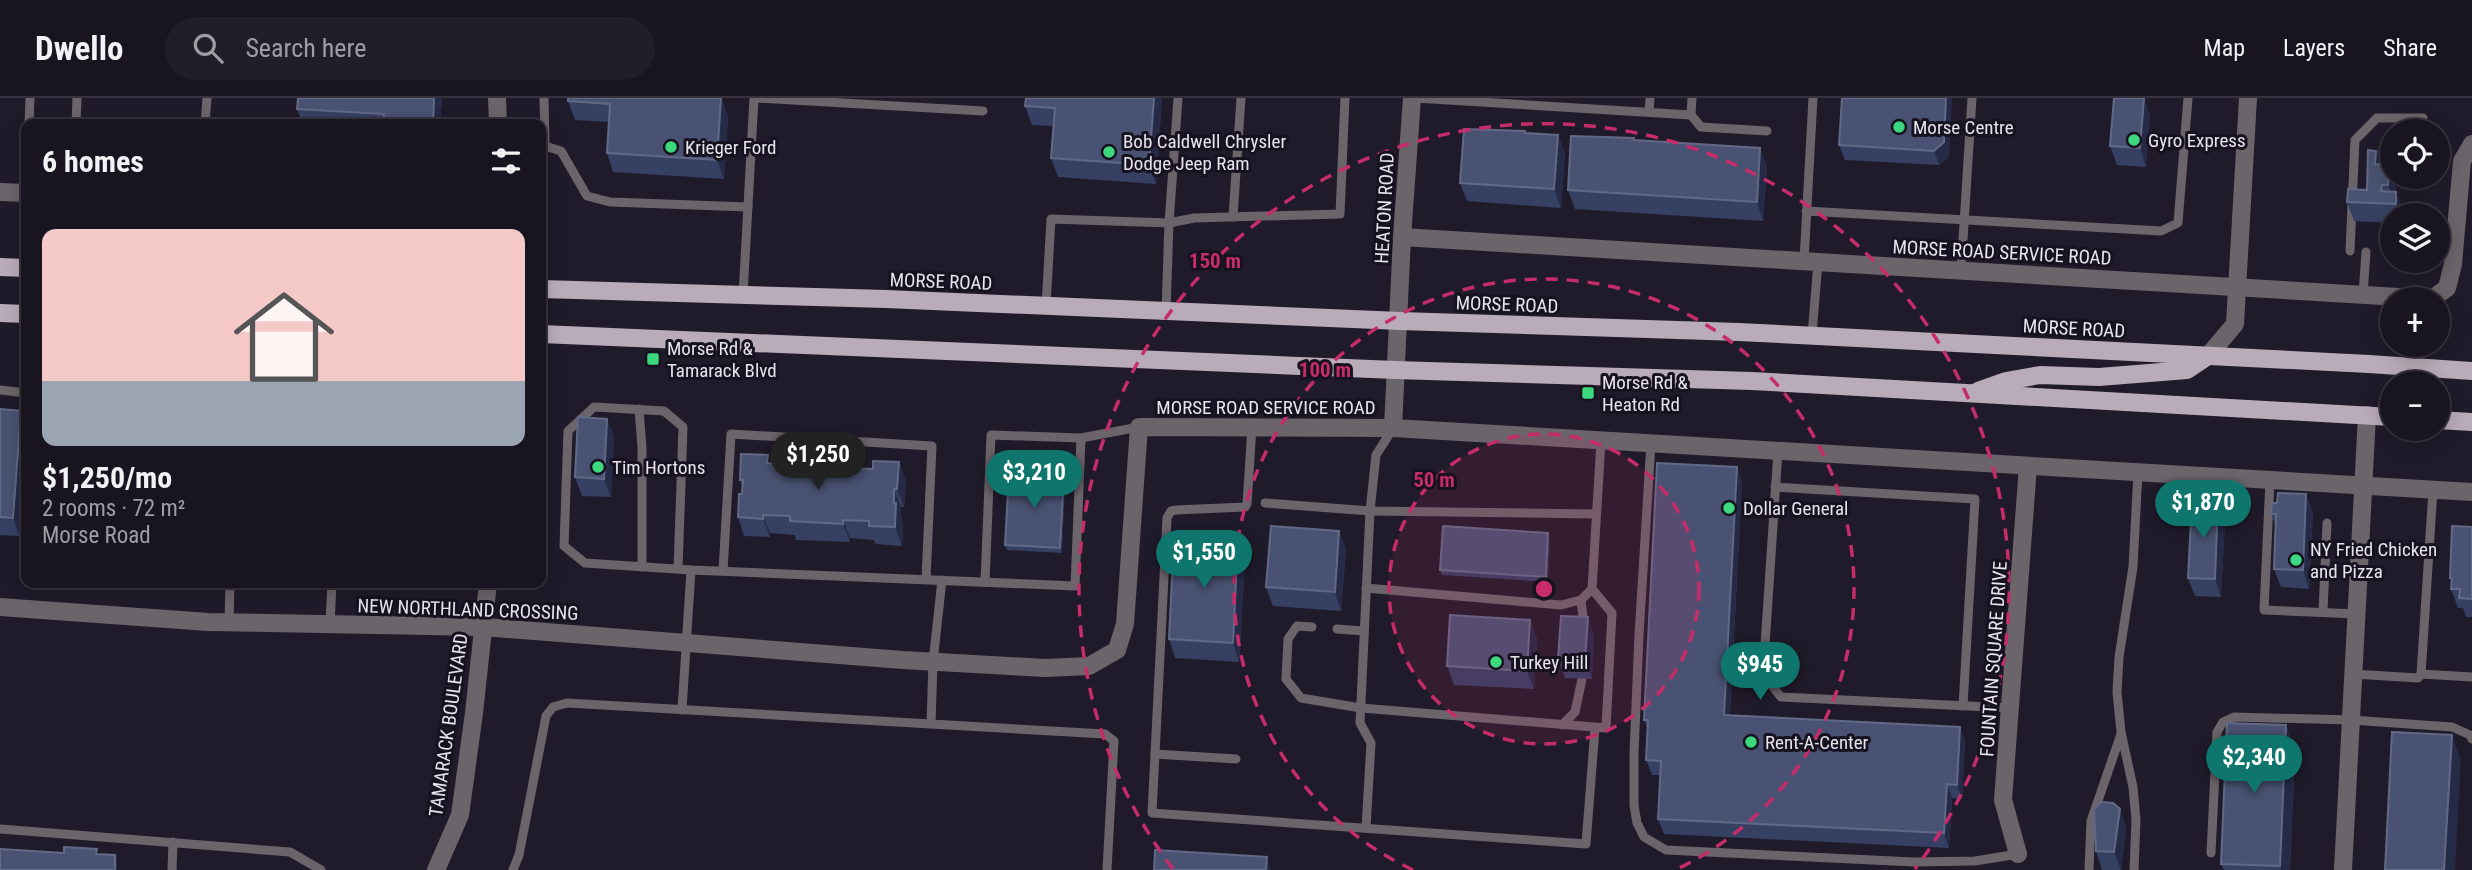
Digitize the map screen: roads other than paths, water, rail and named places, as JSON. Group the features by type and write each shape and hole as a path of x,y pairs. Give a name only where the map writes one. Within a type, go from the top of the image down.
{"main road":[{"path":"0,267 21,268"},
{"name":"MORSE ROAD","path":"546,289 1812,335 2472,371"},
{"path":"0,313 21,314"},
{"path":"546,334 1395,370 1752,381 2380,416"},
{"path":"1972,393 2006,381 2040,375 2099,377 2187,370 2208,356"},
{"path":"2450,421 2472,422"}],"street":[{"path":"497,98 498,119"},
{"name":"HEATON ROAD","path":"1400,321 1402,237 1413,98"},
{"path":"2208,356 2235,324 2248,98"},
{"name":"MORSE ROAD SERVICE ROAD","path":"1402,237 2432,299 2447,288 2454,264 2462,161 2472,144"},
{"path":"0,192 21,193"},
{"name":"MORSE ROAD SERVICE ROAD","path":"1394,428 1395,370 1400,321"},
{"path":"2343,870 2367,415"},
{"name":"MORSE ROAD SERVICE ROAD","path":"1139,428 1394,428 2472,492"},
{"name":"NEW NORTHLAND CROSSING","path":"0,607 229,623 483,627 933,662 1045,668 1089,666 1117,650 1125,624 1139,428"},
{"name":"FOUNTAIN SQUARE DRIVE","path":"2018,854 2003,800 2028,466"},
{"name":"TAMARACK BOULEVARD","path":"436,870 460,815 487,588"}],"lane":[{"path":"29,119 30,98"},
{"path":"76,119 77,98"},
{"path":"205,119 207,98"},
{"path":"544,98 544,119"},
{"path":"743,295 755,98 983,111"},
{"path":"1166,312 1178,98"},
{"path":"1233,217 1241,98"},
{"path":"1046,306 1051,219 1169,223 1194,218 1340,214 1345,98"},
{"path":"1413,98 1691,115"},
{"path":"1649,112 1650,98"},
{"path":"1692,98 1691,115 1701,127 1767,131"},
{"path":"1812,335 1807,211 1813,98"},
{"path":"1961,271 1972,98"},
{"path":"1807,211 2161,231 2178,223 2188,98"},
{"path":"2350,251 2355,140 2377,118 2423,118"},
{"path":"546,147 561,151 587,196 610,202 748,206"},
{"path":"2362,295 2366,252"},
{"path":"0,390 21,392"},
{"path":"678,569 682,428 664,411 594,407 568,431 564,546 586,563 691,570 1075,586 1081,438"},
{"path":"639,409 642,448 642,566"},
{"path":"1252,427 1245,507 1176,510 1171,511 1167,518 1152,813 1587,844 1595,727"},
{"path":"985,582 991,435 1081,438 1139,428"},
{"path":"1366,828 1371,743 1360,723 1370,511 1376,455 1394,428"},
{"path":"723,571 732,434 932,446 926,579"},
{"path":"1366,588 1561,605 1581,600 1591,589 1601,441"},
{"path":"1651,443 1634,753 1634,805 1637,823 1644,837 1666,850 1886,861 1975,861 2018,854"},
{"path":"1778,451 1763,675 1781,696 2010,708"},
{"path":"2134,870 2136,820 2133,787 2121,732 2117,692 2126,603 2133,567 2138,472"},
{"path":"2270,480 2264,610 2357,614"},
{"path":"1775,487 1975,499 1963,706"},
{"path":"2353,674 2417,678 2421,674 2433,490"},
{"path":"1265,503 1370,511 1596,514"},
{"path":"2323,611 2327,523"},
{"path":"682,710 691,570"},
{"path":"931,724 929,716 933,662 942,580"},
{"path":"229,623 230,588"},
{"path":"330,624 332,588"},
{"path":"1312,627 1297,626 1288,639 1286,679 1301,698 1361,708 1605,728 1612,613 1591,589"},
{"path":"1581,600 1585,635"},
{"path":"1337,629 1364,631"},
{"path":"2421,674 2472,677"},
{"path":"1562,726 1575,712 1582,679"},
{"path":"513,870 519,855 546,716 554,707 567,704 1105,734 1114,741 1107,870"},
{"path":"2211,853 2217,732 2223,722 2234,717 2351,720 2452,727 2470,735 2472,739"},
{"path":"2089,870 2091,821 2121,732"},
{"path":"1155,754 1236,759"},
{"path":"0,829 290,852 321,870"},
{"path":"172,870 173,842"}],"place":[{"name":"Morse Centre","path":"1899,127"},
{"name":"Gyro Express","path":"2134,140"},
{"name":"Krieger Ford","path":"671,147"},
{"name":"Bob Caldwell Chrysler Dodge Jeep Ram","path":"1109,152"},
{"name":"Morse Rd & Tamarack Blvd","path":"653,359"},
{"name":"Morse Rd & Heaton Rd","path":"1588,393"},
{"name":"Tim Hortons","path":"598,467"},
{"name":"Dollar General","path":"1729,508"},
{"name":"NY Fried Chicken and Pizza","path":"2296,560"},
{"name":"Turkey Hill","path":"1496,662"},
{"name":"Rent-A-Center","path":"1751,742"}]}
